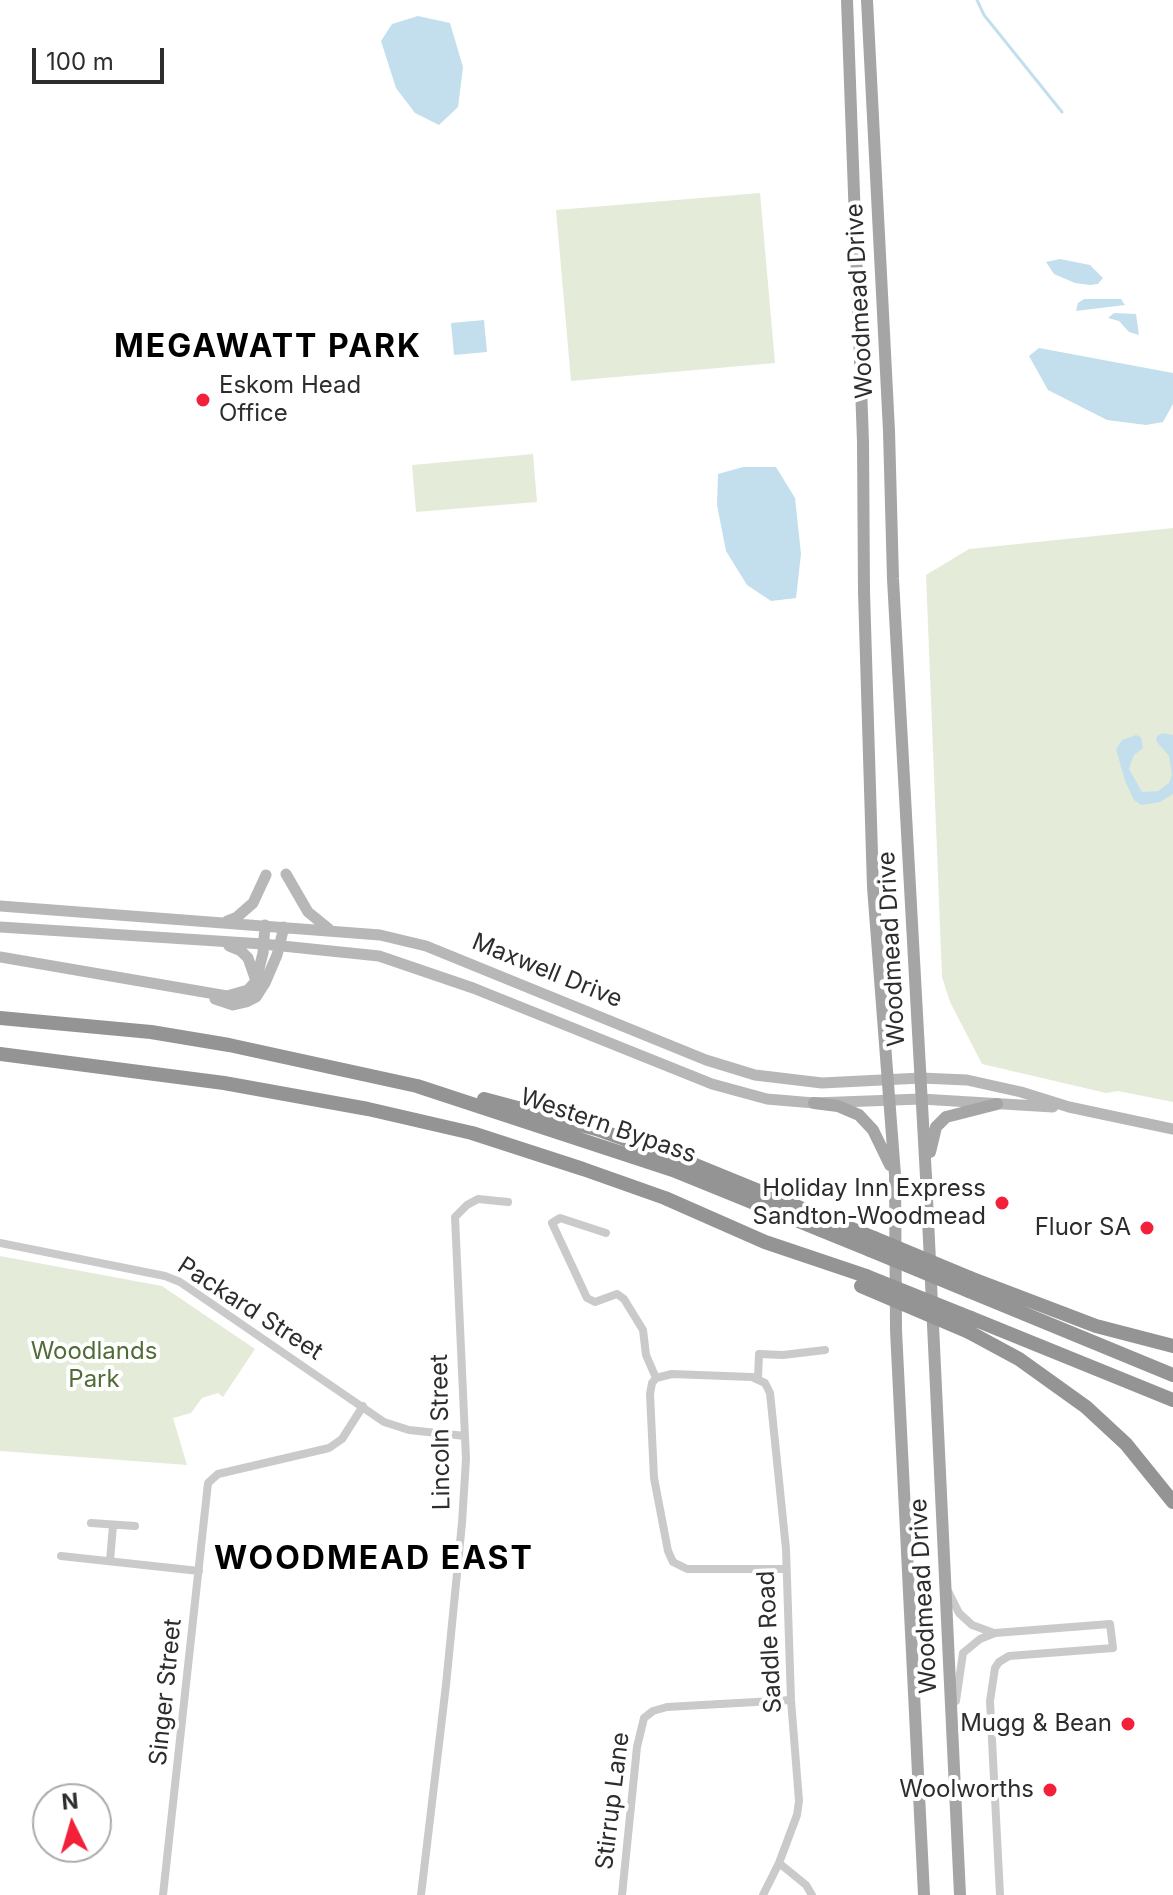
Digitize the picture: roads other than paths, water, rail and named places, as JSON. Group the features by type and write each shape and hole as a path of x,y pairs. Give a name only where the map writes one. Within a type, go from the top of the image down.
{"highway":[{"name":"Western Bypass","path":"0,1018 151,1032 229,1045 417,1086 673,1170 872,1244 970,1284 1173,1375"},
{"name":"Western Bypass","path":"0,1054 224,1083 368,1109 472,1133 665,1198 970,1325 1173,1400"},
{"path":"970,1284 1096,1326 1173,1346"},
{"path":"970,1325 1086,1407 1126,1444 1173,1502"}],"main road":[{"name":"Woodmead Drive","path":"847,0 863,442 873,887 895,1175 896,1330 924,1895"},
{"name":"Woodmead Drive","path":"867,0 889,431 893,579 961,1895"},
{"path":"286,874 308,912 332,931"},
{"path":"222,923 237,917 253,903 266,875"},
{"name":"Maxwell Drive","path":"0,906 380,935 426,946 706,1060 755,1075 822,1083 921,1078 967,1080 1069,1107 1173,1129"},
{"path":"0,957 206,994 233,995 248,990 256,981 265,925"},
{"name":"Maxwell Drive","path":"0,927 360,952 397,961 473,988 712,1084 767,1099 814,1103 921,1099 1069,1107"},
{"path":"206,994 225,1004 251,1000 263,986 280,946 284,927"},
{"path":"219,941 243,952 256,981"},
{"path":"814,1103 838,1106 859,1115 876,1135 895,1175"},
{"path":"926,1177 933,1136 942,1120 955,1113 997,1104"}],"street":[{"name":"Lincoln Street","path":"421,1895 462,1523 465,1436 455,1217 478,1199 508,1202"},
{"path":"606,1233 560,1218 552,1223 587,1298 595,1302 617,1294 624,1299 643,1330 646,1355 656,1378"},
{"name":"Packard Street","path":"0,1243 151,1272 172,1279 393,1426 465,1436"},
{"path":"786,1569 687,1569 673,1562 668,1551 654,1478 650,1394 656,1378 672,1374 762,1381 759,1354 783,1355 825,1350"},
{"name":"Saddle Road","path":"762,1381 771,1396 786,1569 799,1801 779,1863 763,1895"},
{"name":"Singer Street","path":"163,1895 210,1480 218,1474 329,1448 348,1432 363,1406"},
{"path":"91,1523 135,1526"},
{"path":"110,1561 113,1525"},
{"path":"61,1556 199,1571"},
{"path":"945,1581 959,1613 978,1629 995,1633"},
{"path":"953,1730 959,1663 963,1653 980,1639 995,1633 1110,1624 1113,1648 1009,1656 995,1668 990,1701 1000,1895"},
{"name":"Stirrup Lane","path":"622,1895 637,1747 644,1718 653,1711 667,1707 791,1700"},
{"path":"779,1863 806,1885 812,1895"}],"water":[{"path":"418,16 450,23 463,67 458,107 439,125 415,113 396,88 381,41 392,24"},
{"path":"1060,259 1090,265 1103,278 1098,284 1090,285 1075,283 1054,274 1046,262"},
{"path":"1084,299 1121,299 1125,305 1076,311 1078,303"},
{"path":"1114,313 1136,314 1139,335 1129,332 1119,321 1108,318"},
{"path":"484,320 487,352 454,355 451,323"},
{"path":"1039,348 1173,373 1173,404 1163,422 1146,425 1107,420 1048,390 1029,356"},
{"path":"743,467 776,467 795,498 801,554 796,598 771,601 747,585 726,551 717,505 718,474"},
{"path":"1162,733 1173,735 1173,794 1160,802 1141,805 1134,800 1125,781 1116,749 1122,740 1136,735 1141,737 1143,748 1134,755 1129,769 1142,792 1158,791 1169,783 1172,775 1169,756 1156,741"}],"waterway":[{"path":"977,0 984,15 1062,112"}],"place":[{"name":"Eskom Head Office","path":"203,400"},
{"name":"Holiday Inn Express Sandton-Woodmead","path":"1002,1203"},
{"name":"Fluor SA","path":"1147,1228"},
{"name":"Mugg & Bean","path":"1128,1724"},
{"name":"Woolworths","path":"1050,1790"}],"district":[{"name":"MEGAWATT PARK","path":"268,347"},
{"name":"WOODMEAD EAST","path":"374,1559"}],"park label":[{"name":"Woodlands Park","path":"94,1366"}]}
